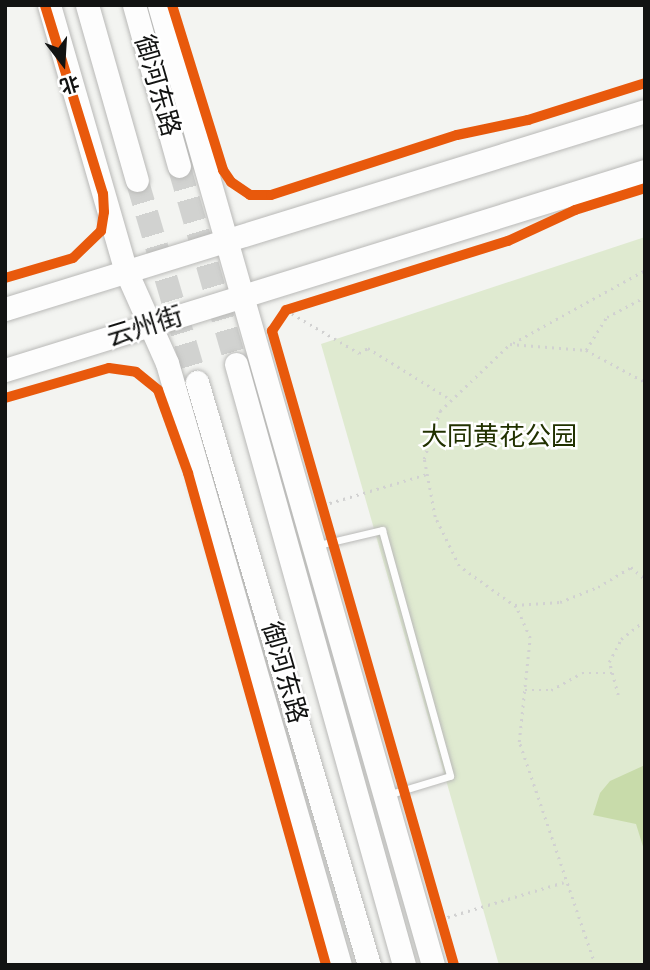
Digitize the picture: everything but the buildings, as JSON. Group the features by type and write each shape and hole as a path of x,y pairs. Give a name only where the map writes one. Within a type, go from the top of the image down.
{"main road":[{"path":"49,5 126,271 167,363 340,965"},
{"name":"御河东路","path":"87,5 137,180"},
{"name":"御河东路","path":"134,5 179,166"},
{"path":"159,5 243,298 324,543 385,796 433,965"},
{"path":"5,309 228,243 645,111"},
{"name":"云州街","path":"5,370 645,171"},
{"path":"236,364 404,965"},
{"name":"御河东路","path":"197,382 369,965"}],"lane":[{"path":"324,543 382,530 450,776 385,796"}],"path":[{"path":"595,965 564,882 519,742 530,638 513,605 458,566 435,517 424,459 440,411 510,344 645,270"},
{"path":"586,350 607,317 645,297"},
{"path":"279,321 286,310 304,304"},
{"path":"286,310 359,353 368,348 450,399"},
{"path":"510,344 586,350 645,382"},
{"path":"323,505 426,474"},
{"path":"319,492 323,505 324,543"},
{"path":"513,605 560,602 598,587 631,566 645,579"},
{"path":"618,695 609,663 621,639 645,620"},
{"path":"525,690 551,690 582,673 611,673"},
{"path":"437,906 442,925 564,882"}],"green space":[{"name":"大同黄花公园","path":"645,237 645,965 499,965 321,344"}],"shaded area":[{"path":"645,765 645,853 636,824 593,815 600,793 610,781"}],"tunnel":[{"path":"179,166 236,364"},
{"path":"137,180 197,382"}],"cycle path":[{"path":"5,278 73,258 101,231 104,212 103,194 45,5"},
{"path":"172,5 223,170 231,182 250,195 271,195 457,135 528,120 645,83"},
{"path":"454,965 272,331 286,310 508,241 575,210 645,188"},
{"path":"5,398 109,368 136,372 158,390 188,473 326,965"}]}
